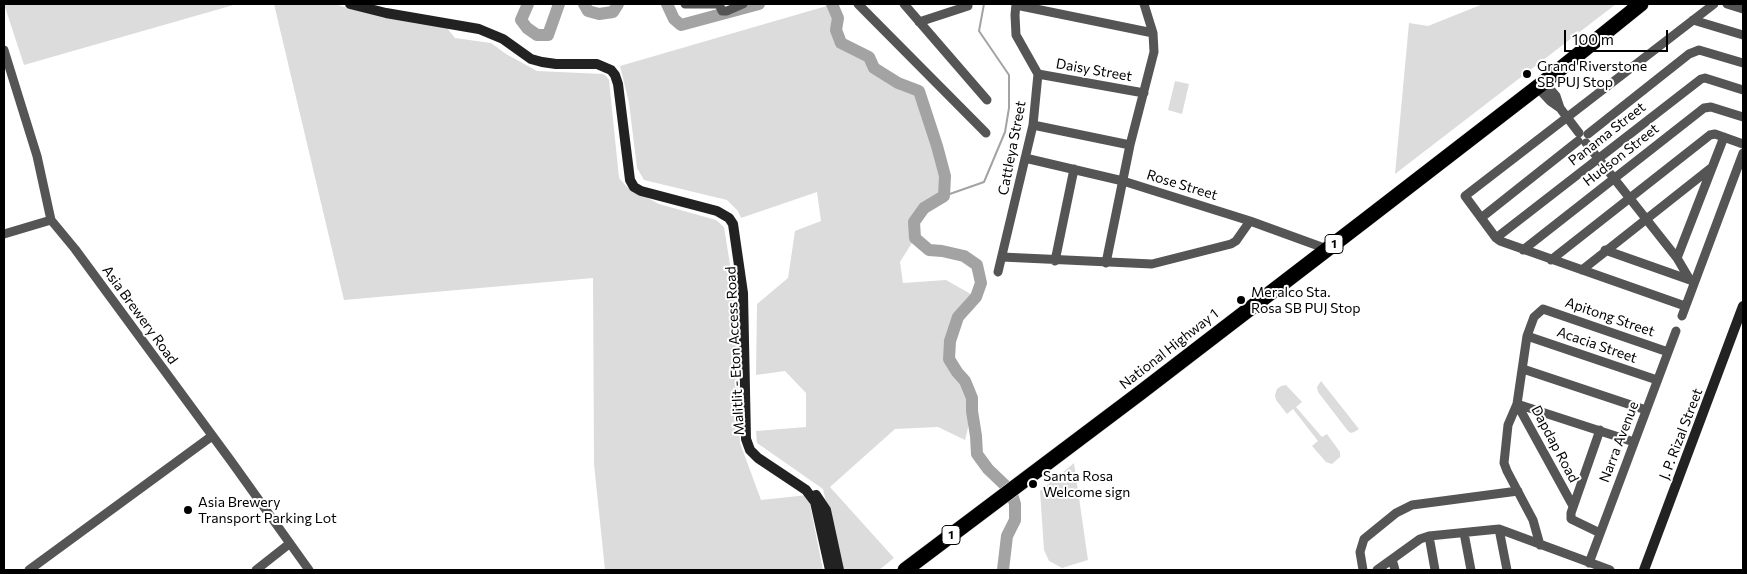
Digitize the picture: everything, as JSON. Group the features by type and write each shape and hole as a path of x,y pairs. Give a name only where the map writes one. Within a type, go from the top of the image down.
{"highway":[{"name":"National Highway 1","path":"905,570 1327,249 1540,85 1641,4"}],"street":[{"name":"Malitlit - Eton Access Road","path":"350,4 386,13 479,29 498,37 532,59 556,64 597,64 604,66 615,76 618,84 630,180 634,187 641,191 717,211 729,218 733,224 742,293 746,439 750,450 758,458 806,490 816,502 833,566"},
{"path":"685,4 719,4 722,11 727,11 743,4"},
{"path":"858,4 986,133"},
{"path":"904,4 987,100"},
{"path":"1038,74 1016,35 1016,4 1153,33"},
{"path":"1106,263 1130,145 1154,52 1153,33 1144,4"},
{"path":"1685,306 1500,241 1465,196 1714,4"},
{"path":"1727,4 1743,9"},
{"path":"919,22 968,6"},
{"path":"1693,20 1743,35"},
{"name":"Asia Brewery Road","path":"4,50 37,156 52,220 309,570"},
{"path":"1481,218 1689,54 1699,50 1743,63"},
{"name":"Daisy Street","path":"1038,74 1144,93"},
{"name":"Cattleya Street","path":"998,272 1033,125 1038,74"},
{"name":"Panama Street","path":"1496,238 1701,79 1705,78 1743,90"},
{"path":"1540,85 1550,101 1560,108 1568,118 1693,281"},
{"name":"Hudson Street","path":"1523,250 1704,108 1711,107 1743,117"},
{"path":"1033,125 1130,145"},
{"path":"1551,260 1710,135 1715,134 1743,144"},
{"path":"1676,258 1724,137"},
{"path":"1682,316 1693,281 1743,153"},
{"name":"Rose Street","path":"1025,158 1123,181 1250,220 1327,249"},
{"path":"1582,270 1711,168"},
{"path":"1055,261 1074,170"},
{"path":"4,234 52,220"},
{"path":"1002,257 1055,261 1152,264 1231,244 1236,241 1250,220"},
{"path":"1606,250 1693,281"},
{"name":"J. P. Rizal Street","path":"1644,570 1743,306"},
{"name":"Dapdap Road","path":"1543,309 1534,317 1527,336 1517,404 1573,506 1571,519 1600,533"},
{"name":"Apitong Street","path":"1543,309 1668,352"},
{"name":"Narra Avenue","path":"1589,562 1676,332"},
{"name":"Acacia Street","path":"1527,336 1657,380"},
{"path":"1523,369 1646,410"},
{"path":"1540,545 1533,520 1504,463 1508,425 1517,404 1634,442"},
{"path":"1573,506 1600,430"},
{"path":"29,570 212,436"},
{"path":"1363,570 1360,552 1364,539 1396,513 1412,505 1518,491"},
{"path":"1499,529 1507,570"},
{"path":"1377,570 1420,538 1499,529 1589,562 1599,568 1610,570"},
{"path":"1464,533 1471,570"},
{"path":"1429,536 1435,570"},
{"path":"256,570 289,544"},
{"path":"1392,559 1395,570"}],"shaded area":[{"path":"4,4 237,4 24,65"},
{"path":"274,4 334,4 447,28 455,38 491,43 506,54 537,71 603,74 606,76 609,80 619,178 627,187 659,204 716,220 724,227 734,290 740,443 761,500 808,495 823,570 605,570 594,464 593,278 344,300"},
{"path":"1483,4 1616,4 1395,174 1409,23 1428,26"},
{"path":"830,5 838,18 836,30 841,43 869,57 874,68 898,83 919,91 945,176 944,196 924,208 915,222 915,238 900,262 903,283 946,280 976,297 958,317 950,341 949,359 965,381 972,398 972,411 965,440 938,427 895,429 830,487 894,558 879,570 843,570 823,489 757,443 756,431 806,427 806,393 785,371 756,375 757,304 788,278 795,231 821,221 817,192 741,218 738,211 727,200 644,180 637,168 629,103 620,66"},
{"path":"1175,81 1189,84 1182,114 1168,110"},
{"path":"1321,381 1359,429 1351,433 1348,431 1318,392 1317,387"},
{"path":"1286,385 1302,402 1296,407 1322,437 1327,434 1340,452 1340,457 1332,464 1326,462 1312,446 1318,441 1293,409 1287,414 1276,400 1277,389"},
{"path":"1074,463 1088,560 1062,568 1049,561 1044,550 1040,491"}],"waterway":[{"path":"528,4 521,20 527,28 537,35 548,35 559,4"},
{"path":"584,4 588,11 599,14 613,12 618,4"},
{"path":"667,4 674,19 681,25 759,4"},
{"path":"832,4 838,18 836,30 841,43 869,57 874,68 898,83 919,91 945,176 944,196 924,208 914,222 915,238 929,250 964,256 977,265 981,283 976,297 958,317 950,341 949,359 965,381 972,398 977,454 988,469 1011,491 1015,504 1015,520 1007,536 1003,570"},
{"path":"944,196 984,182 1005,132 1009,108 1009,75 979,31 984,4"}],"place":[{"name":"Grand Riverstone SB PUJ Stop","path":"1527,74"},
{"name":"Meralco Sta. Rosa SB PUJ Stop","path":"1241,300"},
{"name":"Santa Rosa Welcome sign","path":"1033,484"},
{"name":"Asia Brewery Transport Parking Lot","path":"188,510"}]}
